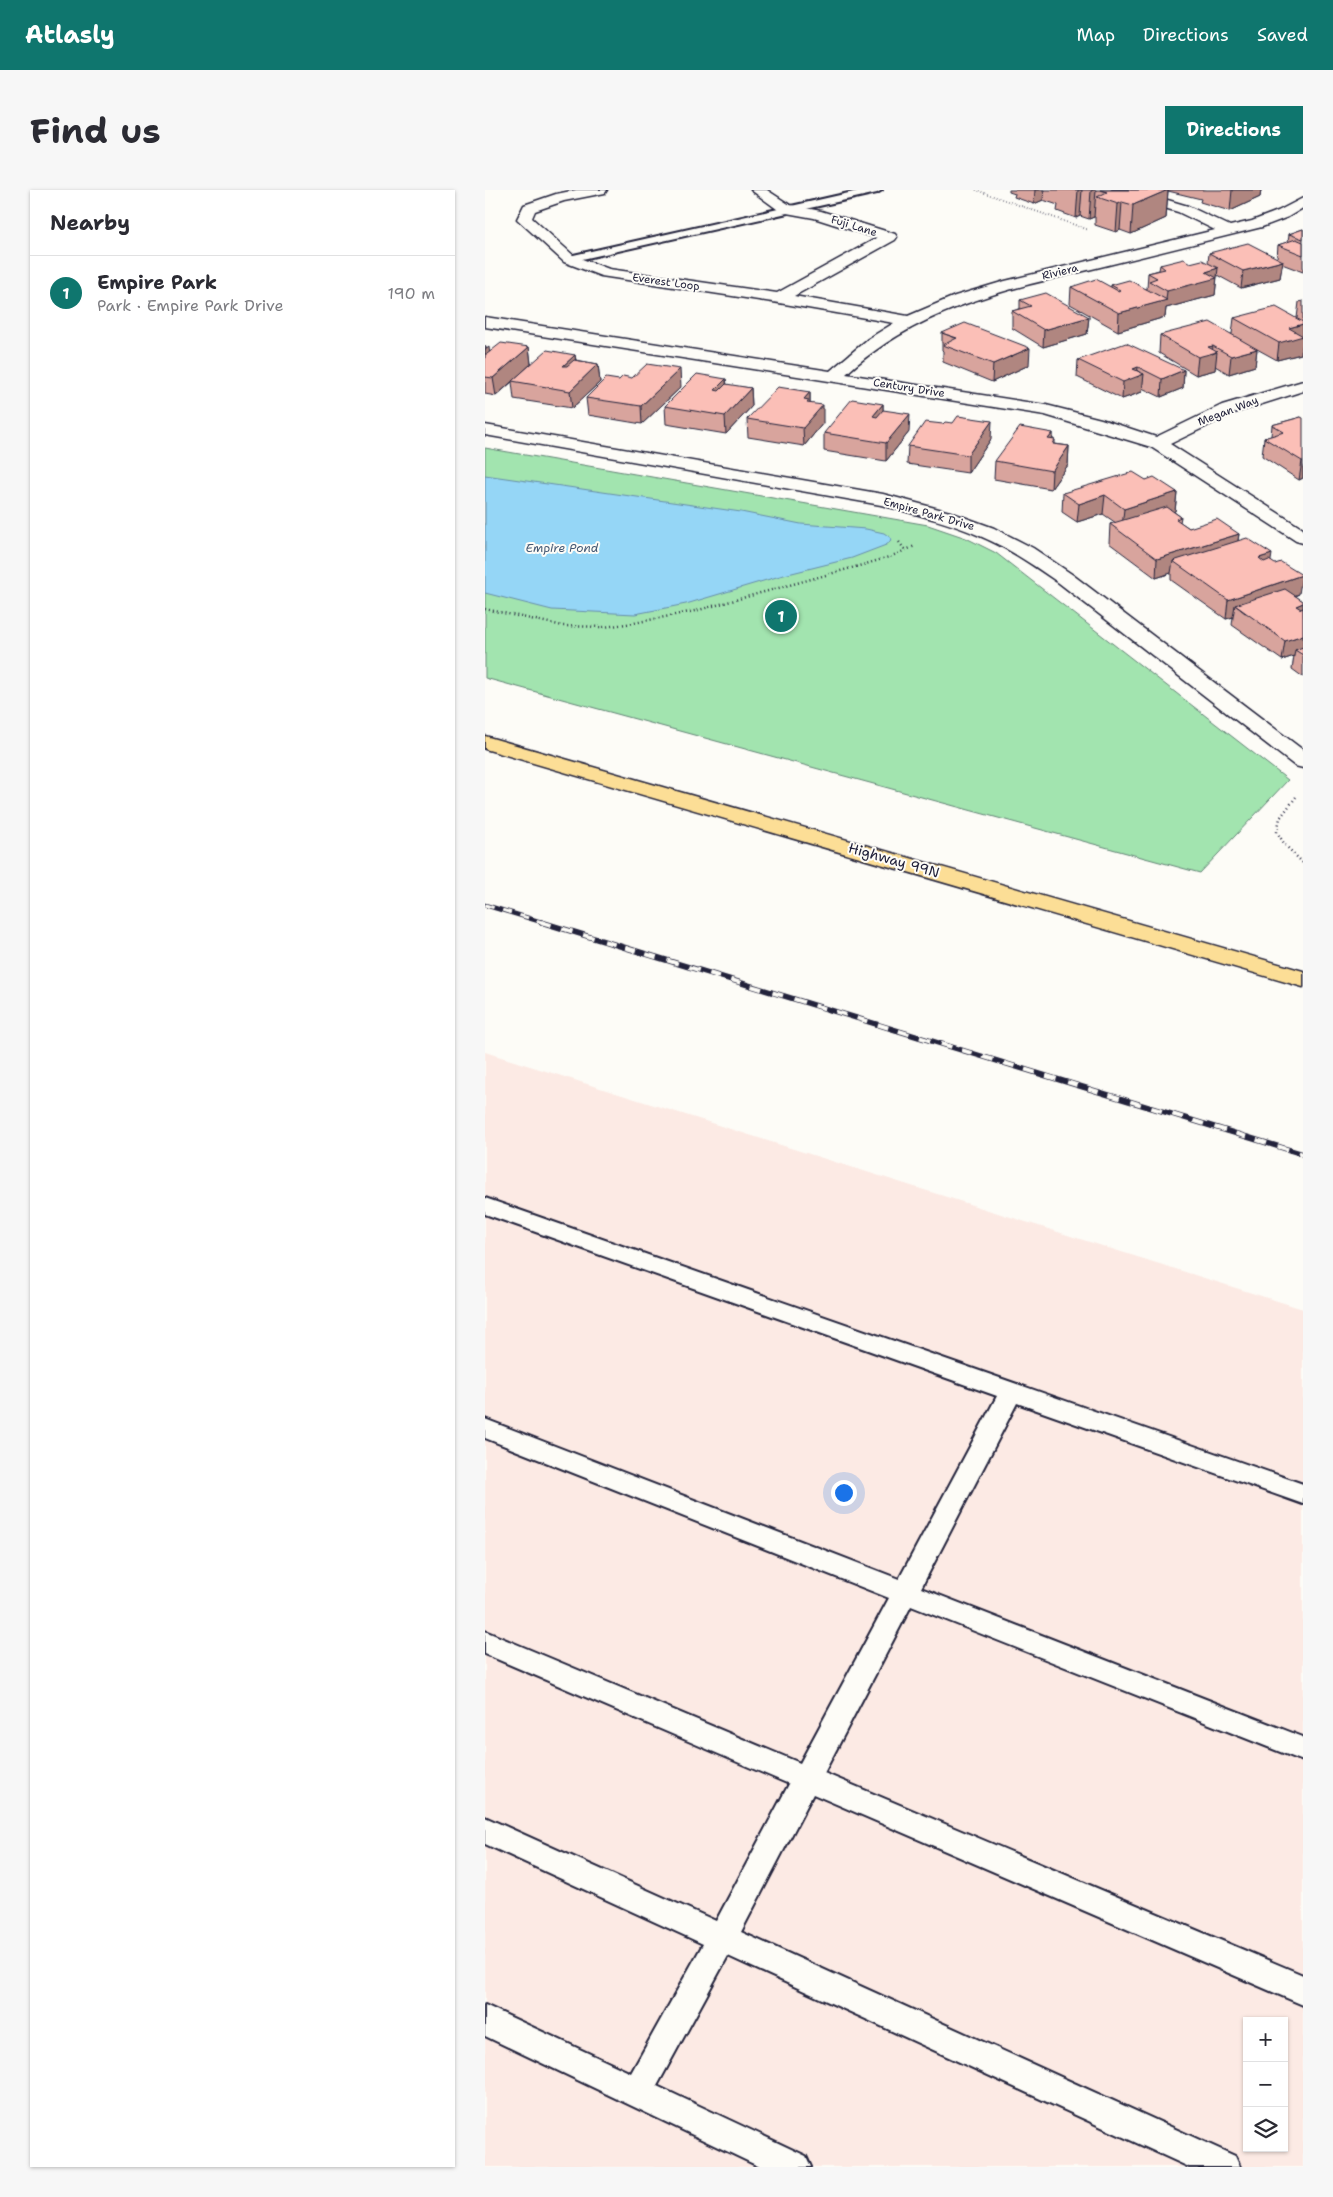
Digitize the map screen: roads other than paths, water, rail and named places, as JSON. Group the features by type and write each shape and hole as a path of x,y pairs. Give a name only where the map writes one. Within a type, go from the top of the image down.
{"main road":[{"name":"Highway 99N","path":"485,742 1303,979"}],"street":[{"name":"Everest Loop","path":"600,190 561,198 529,208 524,219 569,259 606,273 779,298 908,321"},
{"name":"Fuji Lane","path":"758,190 786,209 816,214 890,237 779,298"},
{"path":"1119,190 1183,208 1229,231"},
{"name":"Riviera","path":"833,376 857,353 929,310 971,295 1229,231 1283,214 1303,202"},
{"name":"Century Drive","path":"485,322 1046,410 1095,423 1157,443 1303,537"},
{"name":"Megan Way","path":"1157,443 1228,409 1303,386"},
{"name":"Empire Park Drive","path":"485,430 883,500 956,520 987,532 1018,548 1066,579 1303,761"}],"lane":[{"path":"569,259 877,190"},
{"path":"488,1212 1303,1494"},
{"path":"637,2092 722,1938 1011,1392"},
{"path":"485,1428 1303,1749"},
{"path":"485,1642 1303,1990"},
{"path":"485,1830 1224,2167"},
{"path":"485,2020 795,2167"}],"water":[{"name":"Empire Pond","path":"485,475 741,512 801,524 866,529 884,533 891,538 890,542 886,545 852,558 780,576 686,604 635,614 552,610 485,593"}],"railway":[{"path":"485,905 545,923"},
{"path":"541,922 1303,1154"}],"place":[{"name":"Empire Park","path":"781,616"}]}
